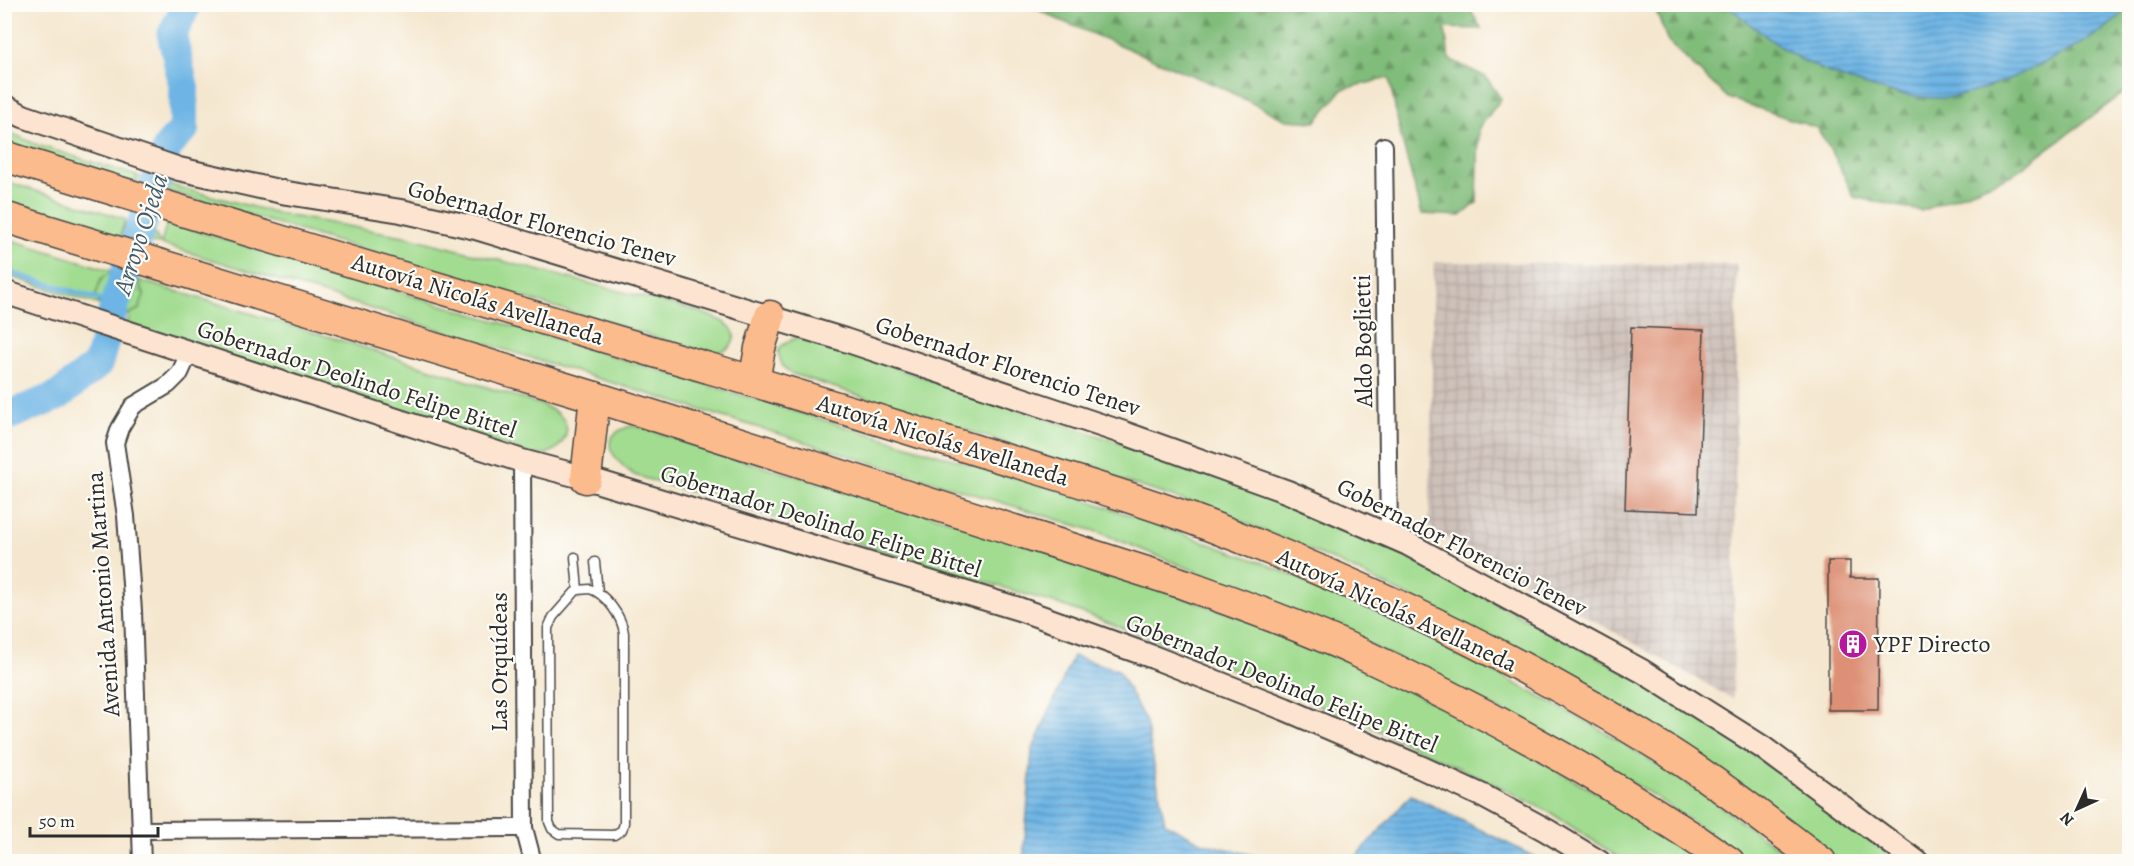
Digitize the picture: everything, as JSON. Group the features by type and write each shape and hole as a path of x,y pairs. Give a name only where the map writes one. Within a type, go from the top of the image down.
{"highway":[{"name":"Autovía Nicolás Avellaneda","path":"4,156 169,208 754,382 1149,504 1267,548 1463,637 1621,724 1716,783 1821,861"},
{"path":"4,217 595,397 1178,582 1272,617 1358,652 1510,727 1650,808 1729,861"},
{"path":"754,382 760,348 770,316"},
{"path":"586,478 595,397"}],"street":[{"name":"Gobernador Florencio Tenev","path":"4,106 23,116 179,169 287,193 401,212 476,228 770,316 1134,436 1288,492 1389,535 1594,644 1681,695 1762,747 1917,861"},
{"name":"Aldo Boglietti","path":"1384,146 1389,535"},
{"name":"Gobernador Deolindo Felipe Bittel","path":"4,292 522,461 586,478 1019,609 1164,661 1343,733 1483,796 1599,861"},
{"name":"Avenida Antonio Martina","path":"142,861 133,611 126,516 115,443 120,428 134,406 168,385 180,373 189,353"},
{"name":"Las Orquídeas","path":"522,461 524,828 533,861"},
{"path":"142,830 524,828"}],"lane":[{"path":"575,557 578,590"},
{"path":"595,562 598,592"},
{"path":"590,589 598,592 620,620 624,633 624,823 622,830 614,835 559,834 552,829 549,822 548,628 553,617 578,590 590,589"}],"shaded area":[{"path":"1434,262 1737,265 1733,699 1429,528"}],"green space":[{"path":"1029,5 1467,5 1482,29 1445,28 1449,59 1486,77 1501,99 1479,128 1477,203 1461,216 1422,214 1401,137 1389,78 1343,89 1315,122 1286,120 1220,87 1057,19"},
{"path":"1654,5 1726,5 1789,52 2107,27 2129,6 2129,89 2012,175 1921,211 1854,197 1835,157 1817,128 1728,98 1668,42"},
{"path":"4,130 37,145 137,176 134,186 5,141"},
{"path":"137,176 166,184 165,190 136,182"},
{"path":"5,181 125,219 117,248 5,210"},
{"path":"166,184 284,215 404,236 698,311 726,324 733,331 734,339 725,350 701,351 165,190"},
{"path":"167,222 1076,496 1263,563 1401,622 1589,723 1700,792 1796,861 1751,861 1646,791 1575,748 1343,631 1101,533 161,244"},
{"path":"125,223 152,230 161,244 119,241"},
{"path":"5,238 112,271 101,279 96,295 100,305 5,275"},
{"path":"112,271 138,280 144,294 139,309 129,314 100,305 96,295 101,279"},
{"path":"138,280 350,343 542,405 555,411 563,419 566,425 565,437 562,443 552,451 532,455 128,325 129,314 139,309 144,294"},
{"path":"795,338 806,338 1201,470 1276,498 1401,553 1643,681 1705,719 1899,861 1839,861 1789,824 1416,600 1331,559 1216,511 790,373 782,365 778,352 781,346"},
{"path":"631,426 645,428 723,455 1036,545 1301,639 1448,710 1603,796 1702,861 1624,861 1551,813 1500,787 1382,732 1214,662 1064,606 634,475 619,462 611,449 610,442 613,436"}],"water":[{"path":"2129,4 2115,21 2081,44 2058,56 1985,89 1943,98 1897,94 1826,71 1788,52 1726,5"},
{"path":"1073,656 1118,670 1146,722 1165,823 1203,843 1276,861 1023,861 1032,751"},
{"path":"1411,795 1540,861 1342,861 1358,855"}],"building":[{"path":"1631,327 1704,330 1698,512 1625,509"},
{"name":"YPF Directo","path":"1828,561 1850,561 1850,578 1879,578 1878,710 1828,710"}],"waterway":[{"name":"Arroyo Ojeda","path":"4,417 58,396 98,364 115,304 168,146 184,129 184,88 172,35 187,4"},
{"path":"4,271 115,304"}],"place":[{"name":"YPF Directo","path":"1853,644"}]}
